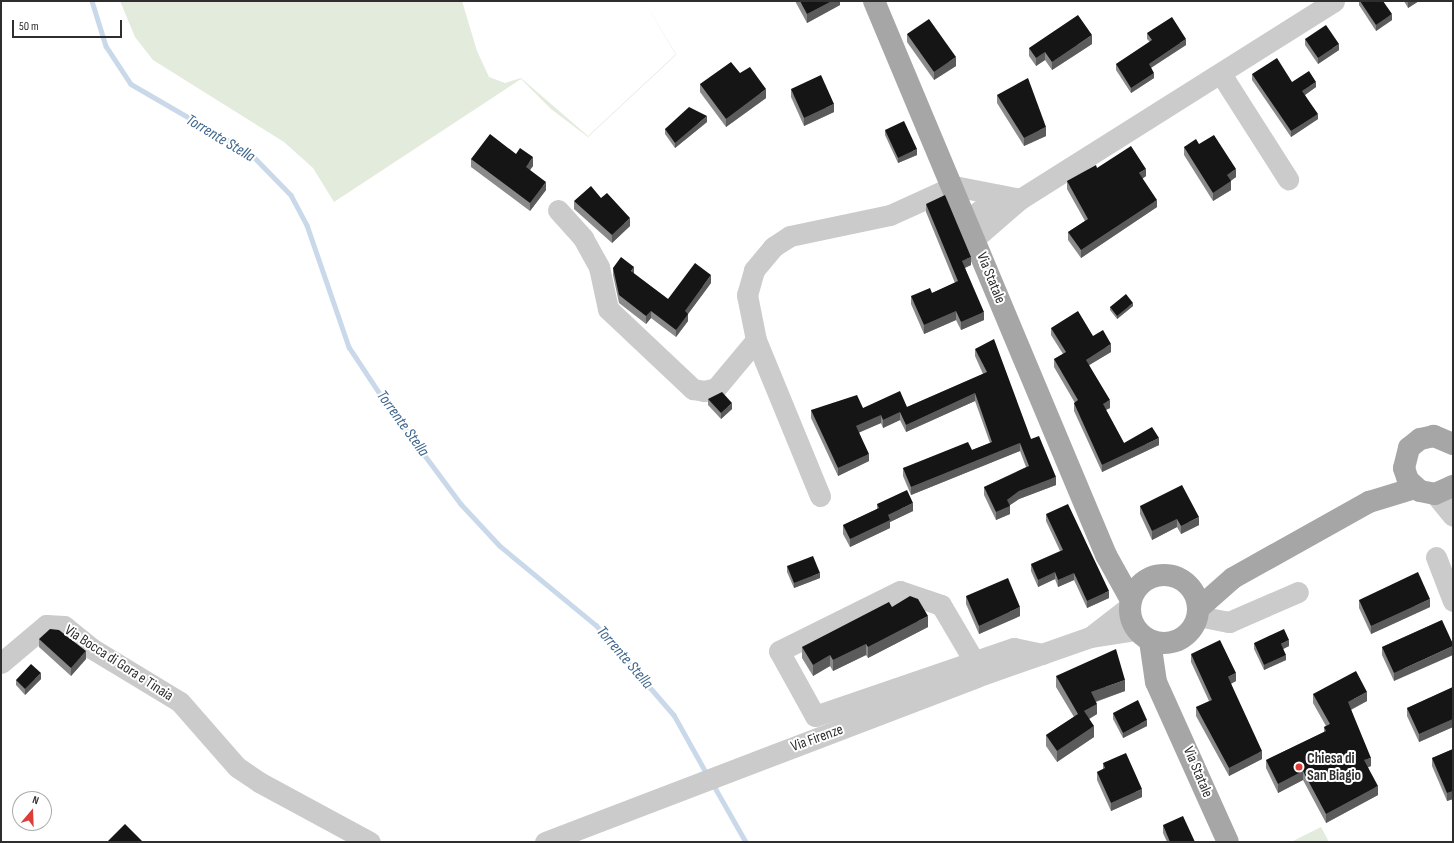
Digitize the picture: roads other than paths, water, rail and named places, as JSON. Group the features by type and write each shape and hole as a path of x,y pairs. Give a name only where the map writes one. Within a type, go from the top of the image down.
{"main road":[{"name":"Via Statale","path":"874,1 954,186 1106,555 1130,603"},
{"path":"1369,502 1404,464 1410,448 1420,439 1434,436 1451,441"},
{"path":"1404,464 1406,475 1415,488"},
{"path":"1152,577 1139,586 1130,603 1152,638 1190,632 1198,612 1233,578 1369,502 1415,488 1444,490"},
{"path":"1106,555 1129,570 1152,577 1171,576 1188,584 1233,578"},
{"path":"1188,584 1198,612"},
{"name":"Via Statale","path":"1152,638 1156,682 1167,701 1228,842"}],"street":[{"path":"971,229 1221,74 1334,1"},
{"path":"1221,74 1288,179"},
{"path":"820,496 756,340 747,309 748,282 773,247 808,230 890,215 954,186 1020,199"},
{"path":"971,229 999,195"},
{"path":"558,210 583,238 599,267 608,309 693,389 704,391 716,388 756,340"},
{"path":"1444,490 1453,516"},
{"path":"1436,557 1453,601"},
{"path":"974,661 941,605 900,591 779,651 815,716 1014,648 1042,654"},
{"path":"1198,612 1229,622 1298,592"},
{"path":"1090,637 1130,603"},
{"name":"Via Bocca di Gora e Tinaia","path":"1,663 46,625 64,626 91,648 180,702 237,766 259,782 370,842"},
{"path":"1090,637 1152,638"},
{"name":"Via Firenze","path":"545,842 677,790 1090,637"}],"waterway":[{"name":"Torrente Stella","path":"92,1 106,46 131,84 250,153 291,195 307,225 349,347 386,403 461,504 500,546 596,625 674,715 707,774"},
{"name":"Torrente Stella","path":"713,784 746,842"}],"place":[{"name":"Chiesa di San Biagio","path":"1299,767"}]}
